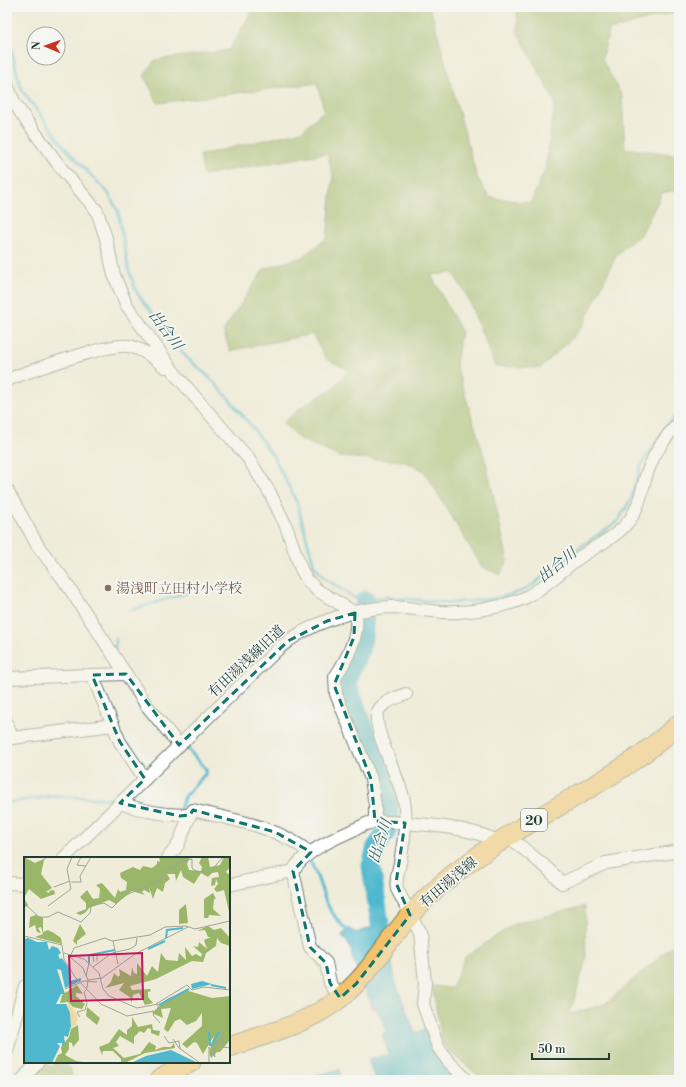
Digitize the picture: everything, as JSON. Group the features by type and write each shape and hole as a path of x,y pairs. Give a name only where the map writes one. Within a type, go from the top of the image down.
{"main road":[{"name":"有田湯浅線","path":"230,1047 300,1022 340,998 356,984 405,922 445,881 504,839 630,761 655,744 679,724"},
{"path":"160,1080 189,1063"}],"street":[{"path":"7,85 15,104 28,123 61,168 97,211 103,226 111,265 120,293 176,375 206,408 258,472 282,517 301,569 307,580 317,590 355,613 357,618 354,637 335,677 334,685 336,694 371,779 375,805 375,821"},
{"path":"7,380 51,365 121,345 134,348 148,355 176,375"},
{"name":"有田湯浅線旧道","path":"65,857 288,641 302,632 327,621 355,613 391,607 454,612 502,605 527,597 578,559 613,537 627,524 636,510 653,458 672,430 679,423"},
{"path":"7,490 38,546 64,580 148,706 179,745"},
{"path":"7,678 126,674"},
{"path":"92,675 128,756 145,779"},
{"path":"406,694 382,705 377,716 381,737 402,792 406,810 396,883 405,922 421,937 425,983 424,1004 435,1039 442,1053 467,1080"},
{"path":"7,723 12,738 113,725"},
{"path":"120,803 159,814 190,815"},
{"path":"169,857 178,845 193,810 275,832 296,842 310,853"},
{"path":"340,998 330,983 326,963 310,947 293,871 297,863 310,853 366,824 375,821 405,823 476,832 504,839 547,868 562,883 606,863 679,851"},
{"path":"230,885 293,871"},
{"path":"7,883 24,884"},
{"path":"7,1050 24,990"},
{"path":"22,1080 37,1063"}],"highlighted area":[{"path":"355,613 354,637 334,685 371,779 375,821 405,823 396,883 410,915 356,984 340,998 330,983 326,963 310,947 293,871 311,852 275,832 193,810 190,815 180,816 120,803 145,779 120,742 92,675 126,674 179,745 288,641 327,621"}],"green space":[{"path":"255,7 430,7 477,177 489,197 530,203 545,170 555,102 518,33 517,7 679,7 679,11 609,30 602,59 622,96 625,148 679,155 679,190 662,193 642,233 617,254 582,328 541,368 495,366 467,296 453,273 431,275 461,331 456,365 487,466 508,561 500,575 482,567 424,471 403,461 340,457 299,439 283,423 301,407 333,388 350,370 326,359 312,334 230,351 223,331 264,269 302,257 327,238 333,175 327,153 203,175 200,155 302,131 324,110 317,83 158,103 144,76 155,60 229,50"},
{"path":"585,906 586,959 570,1014 605,1004 679,940 679,1080 484,1080 443,1046 432,986 452,988 465,957 514,924"},
{"path":"43,1063 51,1067 54,1063 61,1063 69,1067 72,1072 69,1080 30,1080"}],"water":[{"path":"385,922 395,981 415,1033 426,1029 435,1056 457,1080 375,1080 368,1059 389,1054 382,1035 386,1029 376,1008 373,1009 351,954 352,951 347,942 341,936 349,928 356,933"},
{"path":"339,1069 342,1080 302,1080"}],"waterway":[{"name":"出合川","path":"7,32 20,85 24,93 67,150 108,193 118,211 129,271 137,293 186,357 209,377 230,400 274,457 297,503 314,565 324,578 358,600 386,597 452,603 499,598 520,592 534,584 573,552 618,521 631,499 642,463 654,445"},
{"name":"出合川","path":"658,439 679,412"},
{"path":"132,610 189,592"},
{"name":"出合川","path":"365,600 365,622 362,642 358,656 348,676 347,684 384,777 390,819 386,833 376,847 371,866 384,949"},
{"path":"115,650 116,639"},
{"path":"180,809 184,797 206,773 206,769 184,745"},
{"path":"7,803 53,796 118,799"},
{"path":"308,858 316,874 328,906 336,918 349,932"}],"place":[{"name":"湯浅町立田村小学校","path":"108,588"}]}
